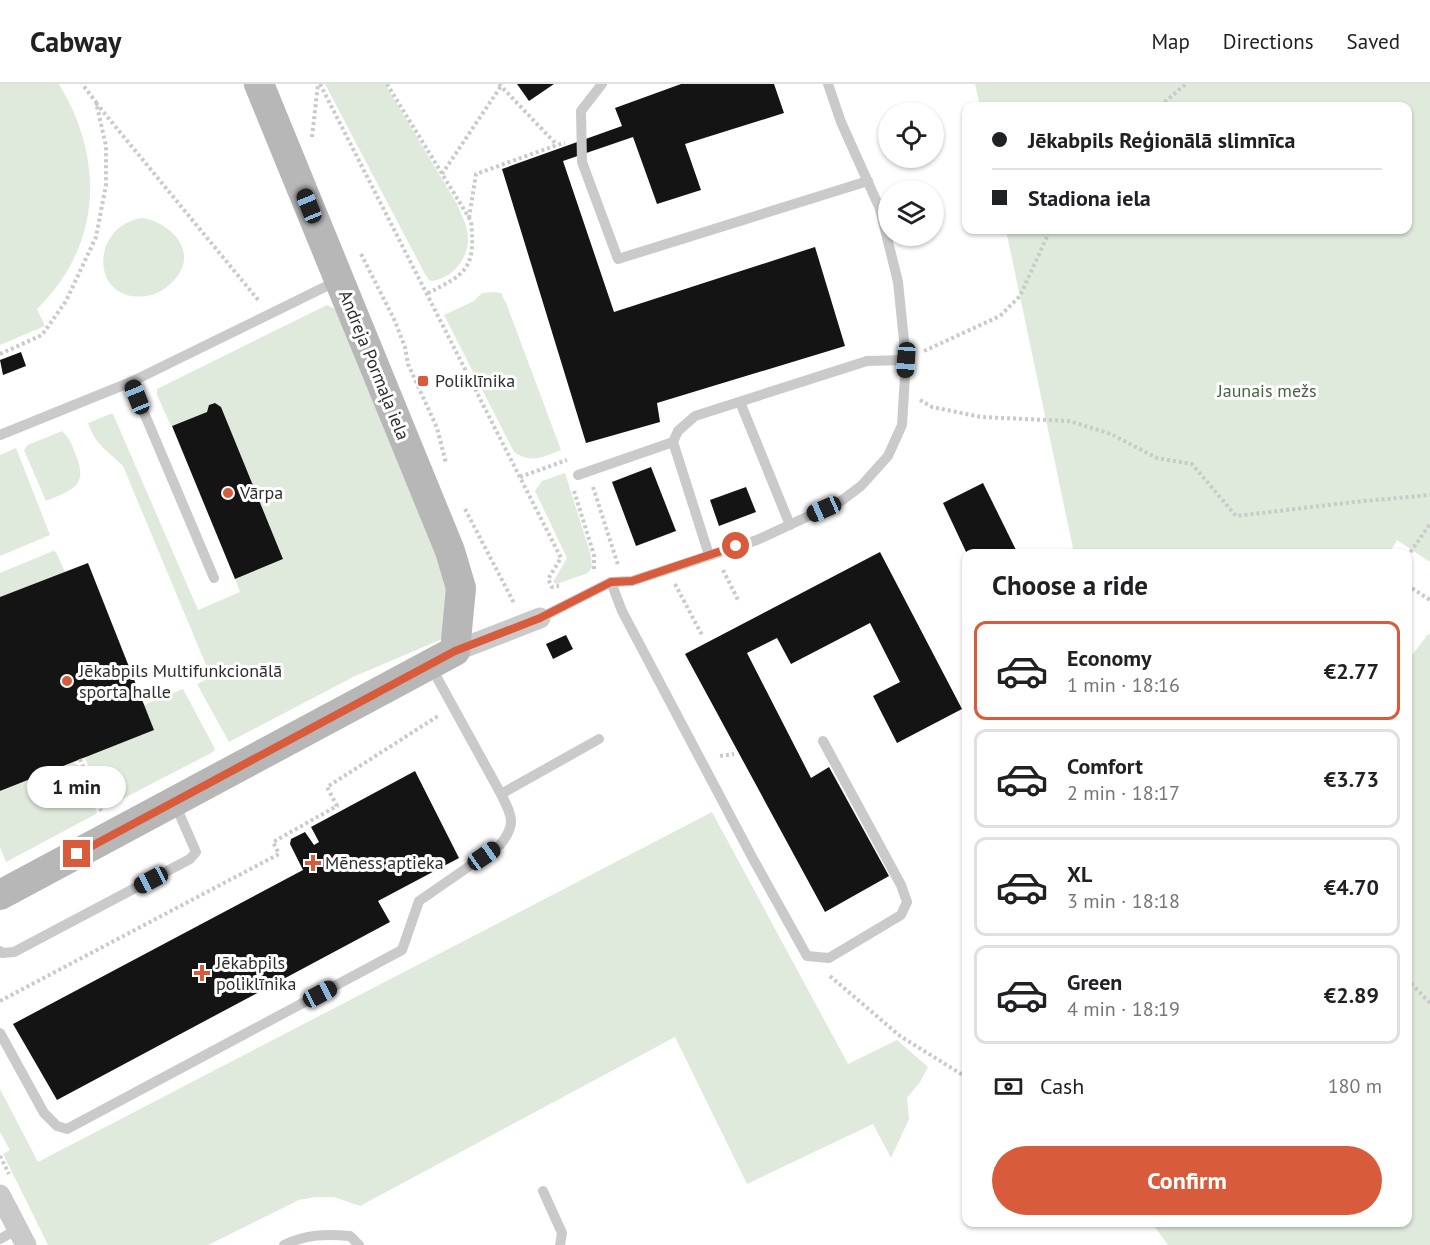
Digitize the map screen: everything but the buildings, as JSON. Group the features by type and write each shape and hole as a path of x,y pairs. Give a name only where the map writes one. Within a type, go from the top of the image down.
{"street":[{"name":"Andreja Pormaļa iela","path":"259,84 450,551 460,588 455,651"},
{"path":"0,895 455,651 532,621"},
{"path":"0,1195 15,1238"}],"lane":[{"path":"602,84 580,111 582,162 618,259 868,181"},
{"path":"532,621 611,582 632,581 757,540 842,501 861,486 888,456 902,425 906,360 898,282 880,209 828,84"},
{"path":"0,435 131,382 340,280"},
{"path":"574,478 672,442 678,431 696,416 867,361 906,360"},
{"path":"131,382 214,578"},
{"path":"740,402 790,525"},
{"path":"672,442 712,554"},
{"path":"611,582 628,621 752,857 807,956 829,958 901,915 908,902 823,741"},
{"path":"0,1033 44,1113 57,1126 67,1129 402,950 419,901 500,845 512,824 509,810 501,794 429,665"},
{"path":"501,794 599,739"},
{"path":"0,951 2,953 14,952 190,859 196,852 174,802"},
{"path":"543,1191 562,1233 561,1245"},
{"path":"284,1245 296,1239 320,1234 350,1236 359,1245"}],"path":[{"path":"82,84 269,313"},
{"path":"312,141 319,84"},
{"path":"319,84 561,558 548,579 552,587 568,585"},
{"path":"387,84 469,218"},
{"path":"1165,102 1186,84"},
{"path":"442,174 500,85 556,145"},
{"path":"0,354 42,335 66,302 96,237 106,185 106,146 96,102"},
{"path":"426,294 457,278 469,264 473,243 469,218 476,174 556,145 581,141"},
{"path":"906,360 1000,316 1020,296 1048,234"},
{"path":"360,252 394,319 405,347 408,364 437,429 449,472"},
{"path":"904,391 932,407 981,417 1069,421 1111,434 1157,458 1192,464 1236,516 1430,495"},
{"path":"564,460 567,471"},
{"path":"574,478 594,555 595,569 589,577"},
{"path":"462,502 532,621"},
{"path":"1412,550 1430,524"},
{"path":"712,554 739,602"},
{"path":"667,569 703,636"},
{"path":"1412,588 1430,600"},
{"path":"0,1001 279,854 273,842 338,806 327,787 441,714 449,702"},
{"path":"80,759 102,815"},
{"path":"807,956 900,1036 962,1075"},
{"path":"1412,984 1430,1003"}],"green space":[{"path":"0,84 59,84 74,113 84,142 89,172 90,201 85,230 74,258 58,284 37,309 45,326 0,345"},
{"path":"325,84 385,84 457,204 465,223 468,237 467,249 456,269 444,277 430,281 425,274"},
{"name":"Jaunais mežs","path":"975,84 1430,84 1430,562 1397,540 1392,549 1073,549 1007,234 1412,234 1412,102 979,102"},
{"path":"142,218 160,224 176,236 184,253 184,262 177,276 161,291 147,296 128,295 115,288 106,277 103,263 105,248 112,235 125,224"},
{"path":"482,293 501,293 506,303 561,450 543,457 526,458 514,452 444,315 474,301"},
{"path":"327,305 335,309 440,566 448,590 447,631 440,640 353,677 229,742 197,684 211,677 123,466 98,442 88,423 113,414 198,610 240,592 235,579 283,559 221,407 215,403 209,406 207,412 171,426 157,395 157,389"},
{"path":"62,431 69,439 76,455 79,481 70,490 46,501 24,450 28,445"},
{"path":"16,448 50,535 0,556 0,455"},
{"path":"565,473 591,556 592,567 588,573 557,584 553,582 567,558 535,491 542,481"},
{"path":"53,551 56,552 65,572 0,597 0,573"},
{"path":"1428,634 1430,635 1430,1245 1168,1245 1155,1227 1412,1227 1412,655"},
{"path":"183,689 215,749 105,808 85,758 144,705"},
{"path":"73,762 79,766 96,814 6,862 0,847 0,791"},
{"path":"712,812 848,1064 897,1040 928,1067 907,1098 909,1119 891,1158 873,1124 747,1184 675,1037 360,1206 334,1197 299,1200 208,1245 48,1245 3,1154 10,1150 0,1132 0,1089 38,1162"}],"place":[{"name":"Poliklīnika","path":"423,381"},
{"name":"Vārpa","path":"228,493"},
{"name":"Jēkabpils Multifunkcionālā sporta halle","path":"67,681"},
{"name":"Mēness aptieka","path":"313,863"},
{"name":"Jēkabpils poliklīnika","path":"202,973"}],"route":[{"path":"77,854 455,651 540,618 611,582 632,581 736,546"}]}
